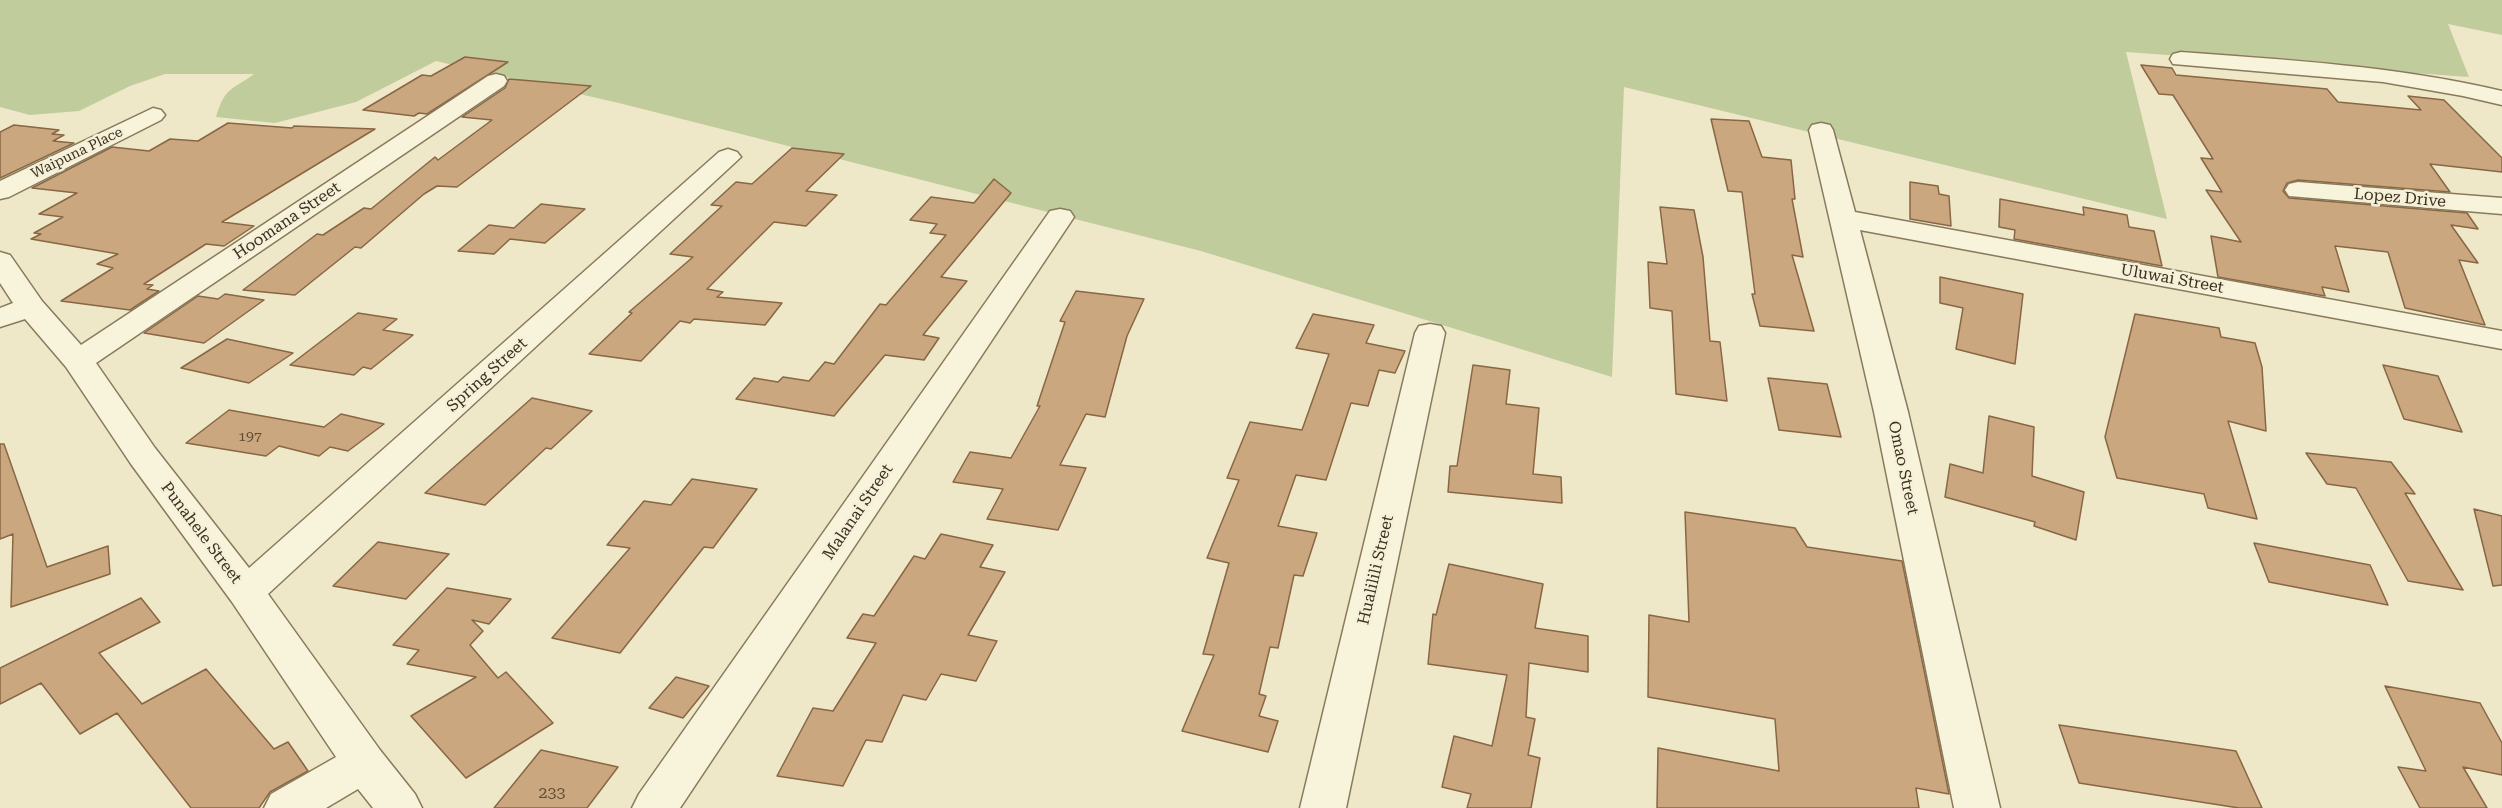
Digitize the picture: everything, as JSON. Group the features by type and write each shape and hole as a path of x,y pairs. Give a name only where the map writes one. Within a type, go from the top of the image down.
{"street":[{"path":"2181,59 2404,77 2455,85 2502,98"},
{"name":"Hoomana Street","path":"78,361 496,81"},
{"name":"Waipuna Place","path":"0,191 153,115"},
{"name":"Omao Street","path":"1821,130 1891,412 1977,808"},
{"name":"Spring Street","path":"246,592 728,157"},
{"name":"Lopez Drive","path":"2298,190 2502,206"},
{"name":"Malanai Street","path":"656,808 1060,217"},
{"name":"Uluwai Street","path":"1841,218 2502,340"},
{"name":"Punahele Street","path":"0,261 16,313 78,361 143,456 246,592 364,763 399,808"},
{"name":"Hualilili Street","path":"1323,808 1430,333"},
{"path":"287,808 364,763"}],"green space":[{"path":"0,0 2502,0 2502,35 2448,24 2469,77 2126,52 2167,219 1624,87 1612,377 1201,251 623,104 436,61 356,102 275,123 216,117 226,94 254,74 165,74 130,86 79,111 30,115 0,107"}],"building":[{"path":"465,57 508,62 427,114 419,113 414,116 363,110 422,75 431,76"},
{"path":"2141,65 2172,68 2176,75 2327,89 2338,102 2421,110 2408,96 2444,100 2502,158 2502,172 2430,164 2450,192 2298,180 2287,183 2283,191 2289,198 2467,213 2478,229 2451,225 2478,263 2459,260 2485,325 2405,308 2388,252 2335,246 2349,292 2322,287 2325,296 2218,277 2211,236 2241,242 2206,190 2222,192 2201,158 2213,159 2173,95 2159,94"},
{"path":"509,79 591,86 457,187 437,186 424,194 361,248 355,247 295,295 243,290 317,234 323,235 364,208 371,209 435,157 438,160 492,120 462,117 505,88"},
{"path":"1711,119 1749,121 1762,157 1791,160 1795,199 1792,199 1803,257 1792,255 1814,331 1760,326 1752,294 1755,294 1742,192 1728,191"},
{"path":"228,123 292,128 294,126 375,129 222,222 254,226 224,246 206,244 144,284 153,285 147,289 159,291 130,310 61,301 113,268 97,264 118,254 31,239 41,234 34,233 63,217 39,214 77,193 32,188 112,147 149,151 170,139 198,141"},
{"path":"14,125 59,130 52,134 64,135 53,141 74,143 0,178 0,132"},
{"path":"792,148 844,154 806,191 837,195 806,226 774,222 707,289 723,292 717,297 782,303 765,325 694,319 690,323 680,321 641,361 589,354 632,313 629,312 693,257 670,254 722,206 711,205 736,182 752,184"},
{"path":"994,179 1011,193 941,277 967,281 923,335 939,338 924,360 885,355 834,416 736,399 754,378 778,382 783,377 809,381 825,362 834,364 880,304 886,305 946,235 930,233 937,224 910,220 931,197 974,203"},
{"path":"1910,182 1938,186 1939,194 1949,196 1951,226 1910,219"},
{"path":"2000,199 2084,215 2083,207 2127,215 2129,227 2154,231 2162,266 2014,239 2015,230 1999,227"},
{"path":"541,204 585,209 545,243 510,239 494,254 458,251 489,225 514,228"},
{"path":"1660,207 1694,210 1703,257 1710,341 1720,342 1727,401 1676,394 1672,311 1650,308 1648,262 1667,264"},
{"path":"1940,277 2023,294 2015,364 1956,349 1963,308 1940,303"},
{"path":"1076,291 1144,299 1127,336 1105,417 1086,414 1060,465 1086,468 1058,530 987,519 1003,489 953,482 970,452 1011,458 1040,406 1037,406 1065,322 1060,321"},
{"path":"225,294 264,300 204,343 144,333 198,296 218,299"},
{"path":"358,313 397,319 383,330 413,335 371,369 363,367 354,375 290,365"},
{"path":"1313,314 1374,325 1366,343 1405,351 1395,373 1379,370 1368,406 1351,403 1326,480 1296,475 1278,526 1317,533 1303,576 1294,575 1278,648 1270,647 1259,694 1266,696 1259,716 1278,721 1268,752 1182,731 1214,655 1203,654 1229,563 1207,558 1239,480 1227,478 1250,422 1302,430 1329,354 1296,348"},
{"path":"2135,314 2219,328 2221,337 2255,343 2262,367 2266,431 2228,421 2257,519 2208,508 2204,494 2117,478 2105,437"},
{"path":"227,339 293,353 249,383 181,368"},
{"path":"1473,365 1510,370 1506,404 1539,408 1533,474 1561,477 1562,503 1448,492 1450,466 1457,466"},
{"path":"2383,365 2438,376 2462,432 2404,419"},
{"path":"1768,378 1827,384 1841,437 1779,430"},
{"path":"532,398 592,411 551,449 546,448 485,505 425,493"},
{"path":"229,410 324,427 341,414 384,424 348,451 330,447 319,456 279,446 266,456 186,443"},
{"path":"1989,416 2034,427 2032,476 2084,492 2076,540 2034,526 2035,522 1945,497 1950,464 1983,473"},
{"path":"0,444 4,444 47,567 108,546 110,574 11,607 13,534 0,539"},
{"path":"2306,453 2391,462 2415,494 2405,493 2463,590 2408,581 2356,488 2327,484"},
{"path":"692,479 757,489 713,548 704,547 620,653 552,638 630,548 607,545 644,501 671,505"},
{"path":"2474,509 2502,516 2502,585 2493,586"},
{"path":"1685,512 1795,528 1807,547 1902,561 1949,794 1916,788 1919,808 1657,808 1658,748 1779,771 1775,719 1648,697 1649,615 1689,622"},
{"path":"941,534 993,545 980,567 1005,572 968,635 997,641 976,681 941,674 926,700 903,695 882,742 866,740 843,786 777,776 813,708 833,711 876,643 847,638 863,614 874,616 914,556 925,559"},
{"path":"378,542 449,554 406,599 333,586"},
{"path":"2254,543 2370,565 2388,605 2269,582"},
{"path":"1449,564 1543,584 1535,628 1588,636 1588,672 1529,663 1526,717 1535,719 1528,755 1540,758 1531,808 1467,808 1471,794 1442,787 1454,736 1492,746 1507,675 1428,664 1433,614 1436,615"},
{"path":"447,588 511,599 489,624 472,620 483,631 470,645 498,678 506,672 553,723 466,778 411,716 476,677 407,664 419,650 393,645"},
{"path":"141,598 160,622 99,653 142,704 206,669 274,749 288,742 308,771 270,792 259,808 191,808 117,713 80,734 41,683 0,704 0,668"},
{"path":"676,677 709,686 683,718 649,708"},
{"path":"2385,686 2480,703 2502,743 2502,775 2463,767 2487,808 2420,808 2398,767 2426,771"},
{"path":"2059,725 2236,751 2262,808 2239,808 2079,783"},
{"path":"541,750 618,767 587,808 494,808"}]}
